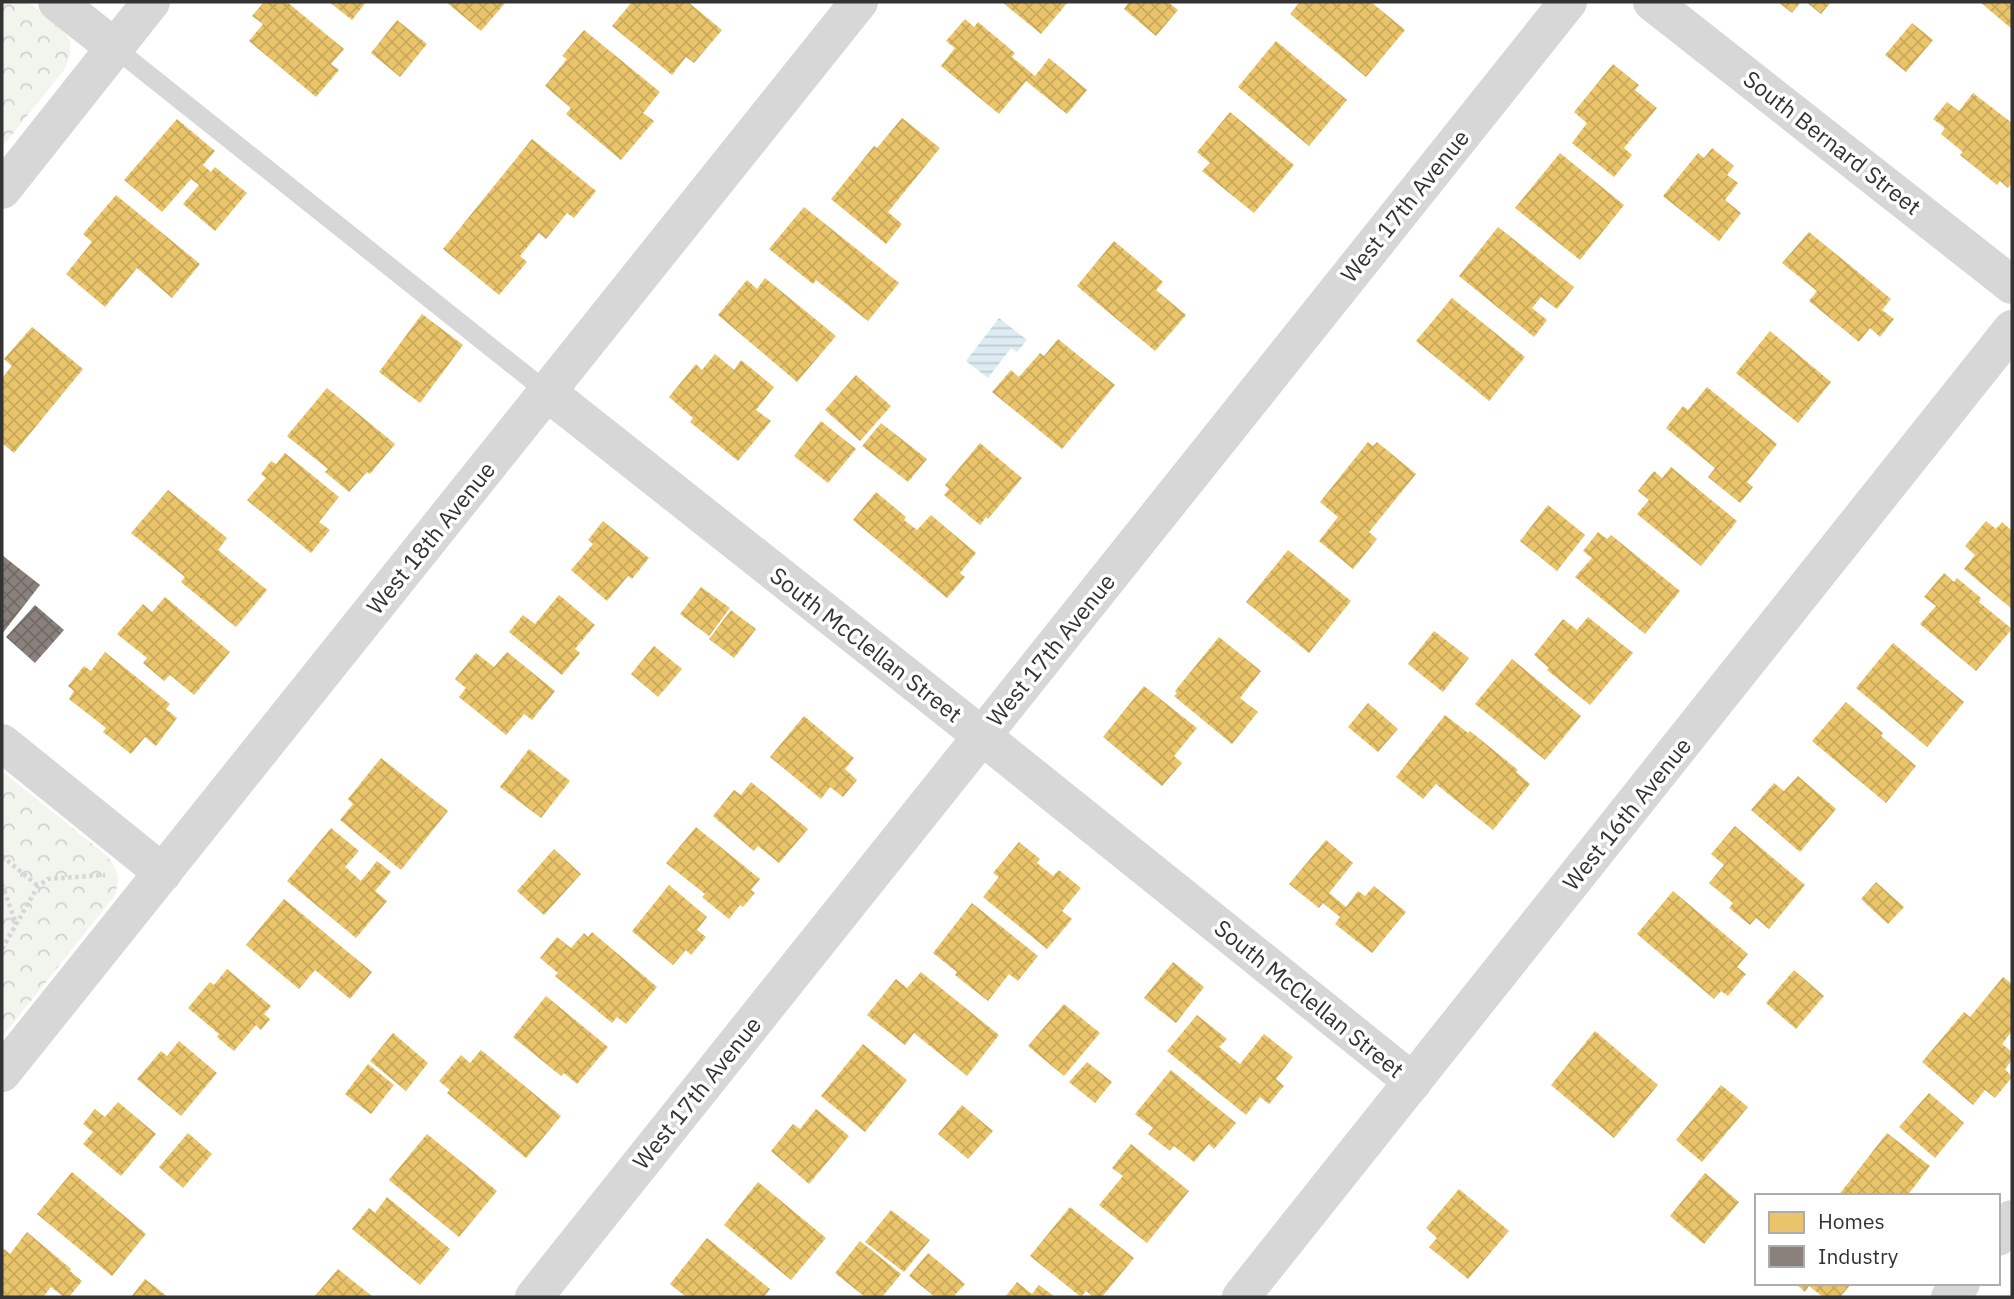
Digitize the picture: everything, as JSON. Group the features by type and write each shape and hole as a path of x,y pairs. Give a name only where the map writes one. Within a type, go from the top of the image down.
{"street":[{"path":"57,2 114,48"},
{"path":"2,190 151,2"},
{"name":"West 18th Avenue","path":"2,1073 859,2"},
{"name":"West 17th Avenue","path":"534,1297 1568,2"},
{"name":"South Bernard Street","path":"1653,2 2012,285"},
{"name":"West 16th Avenue","path":"1241,1297 2012,330"},
{"name":"South McClellan Street","path":"548,392 1413,1082"},
{"path":"2,743 163,873"},
{"path":"2000,1234 2012,1219"}],"lane":[{"path":"114,48 548,392"}],"path":[{"path":"2,856 38,886"},
{"path":"2,949 15,922 38,886 48,878 115,874"},
{"path":"2,884 15,922"}],"green space":[{"path":"2,2 28,2 62,29 70,41 70,56 64,70 2,147"},
{"path":"2,771 107,856 114,866 118,881 113,898 2,1037"}],"shaded area":[{"path":"999,318 1027,340 1017,352 1011,348 988,378 966,361"}],"building: Homes":[{"path":"264,2 287,2 344,49 331,64 339,70 316,97 249,41 263,24 252,16"},
{"path":"329,2 366,2 352,20"},
{"path":"446,2 506,2 481,31"},
{"path":"632,2 688,2 722,30 694,63 686,57 672,75 612,26"},
{"path":"1002,2 1068,2 1041,34"},
{"path":"1129,2 1168,2 1178,10 1156,36 1124,9"},
{"path":"1300,2 1371,2 1405,30 1366,77 1290,14"},
{"path":"1778,2 1801,2 1792,13"},
{"path":"1806,2 1831,2 1821,14"},
{"path":"1980,2 2012,2 2012,29"},
{"path":"965,19 974,27 978,22 1015,53 1012,57 1035,76 1049,58 1087,90 1067,114 1026,81 999,114 941,66 955,48 946,41"},
{"path":"397,20 427,44 400,77 371,53"},
{"path":"1912,23 1933,40 1906,72 1885,55"},
{"path":"584,30 660,92 643,113 654,121 621,160 566,114 571,108 545,86 567,59 562,56"},
{"path":"1276,41 1347,100 1309,146 1238,87"},
{"path":"1613,64 1639,85 1635,90 1657,108 1624,148 1632,155 1614,177 1572,143 1587,123 1574,112"},
{"path":"1973,93 2012,123 2012,183 2008,188 2000,181 1997,185 1960,155 1963,152 1941,134 1945,128 1933,119 1947,102 1959,111"},
{"path":"1230,112 1294,165 1254,213 1202,171 1210,163 1197,152"},
{"path":"902,118 940,148 888,212 902,224 886,244 831,199 874,146 877,148"},
{"path":"177,119 215,151 203,165 211,172 215,167 247,193 215,231 183,204 199,185 191,179 162,212 124,180"},
{"path":"532,139 596,191 574,218 567,213 546,239 539,233 520,256 527,262 499,295 443,249"},
{"path":"1712,148 1734,166 1727,175 1738,183 1725,200 1741,213 1719,241 1663,196 1698,153 1704,158"},
{"path":"1560,153 1624,205 1580,260 1515,208"},
{"path":"116,195 200,264 172,298 137,268 105,307 66,274 92,242 83,234"},
{"path":"804,207 899,283 868,321 816,280 813,284 769,249"},
{"path":"1498,227 1574,287 1557,309 1541,297 1532,308 1547,320 1534,337 1459,276"},
{"path":"1809,232 1891,299 1882,310 1894,319 1880,337 1870,328 1859,342 1809,301 1817,291 1782,263"},
{"path":"1114,241 1163,282 1156,290 1186,315 1155,351 1077,286"},
{"path":"765,278 836,336 797,382 718,315 747,280 757,289"},
{"path":"1452,298 1525,357 1489,401 1416,341"},
{"path":"422,314 463,345 420,403 379,372"},
{"path":"32,327 83,369 14,453 2,443 2,378 12,366 4,359"},
{"path":"1770,331 1831,382 1798,423 1736,373"},
{"path":"1058,339 1115,385 1062,449 992,392 1011,370 1019,377 1040,353 1044,356"},
{"path":"715,354 734,370 741,360 774,387 756,410 771,421 738,461 690,422 693,418 669,397 696,364 702,370"},
{"path":"856,375 891,406 860,441 825,410"},
{"path":"1707,387 1777,444 1747,482 1753,487 1740,503 1708,477 1715,468 1666,428 1683,406 1688,410"},
{"path":"327,388 395,444 370,474 367,472 349,492 325,472 328,469 287,436"},
{"path":"821,421 856,449 828,483 794,456"},
{"path":"881,423 927,459 908,482 862,446"},
{"path":"1368,442 1373,446 1377,442 1416,474 1369,532 1377,539 1353,569 1319,541 1338,517 1320,502"},
{"path":"980,443 1022,478 980,525 944,495 949,489 945,485"},
{"path":"285,453 339,497 319,522 330,530 311,553 247,500 266,478 261,474 271,461 276,464"},
{"path":"1671,467 1737,521 1701,566 1637,514 1649,500 1638,491 1654,471 1662,478"},
{"path":"168,490 227,538 218,550 267,590 236,627 181,582 185,577 131,533"},
{"path":"876,492 917,530 931,515 976,553 960,573 965,577 947,598 853,520"},
{"path":"1548,505 1585,535 1557,571 1520,541"},
{"path":"603,521 649,558 632,579 628,576 607,601 571,570 593,544 588,540"},
{"path":"1986,521 1996,529 2002,522 2012,531 2012,609 1964,569 1975,555 1965,546"},
{"path":"1598,532 1607,539 1611,535 1680,591 1645,634 1575,577 1592,558 1583,551"},
{"path":"1288,550 1351,601 1309,653 1246,602"},
{"path":"1944,573 1954,582 1957,578 1981,598 1979,602 2012,629 1976,671 1920,624 1936,606 1924,597"},
{"path":"701,587 730,608 709,636 680,614"},
{"path":"559,595 595,625 575,649 580,653 562,675 509,632 523,615 535,624"},
{"path":"165,597 230,652 194,695 170,675 164,681 143,663 147,658 117,634 143,604 152,612"},
{"path":"731,610 756,629 734,658 709,639"},
{"path":"1588,617 1633,653 1590,705 1547,670 1549,668 1534,655 1563,619 1577,630"},
{"path":"1434,631 1469,658 1443,692 1408,664"},
{"path":"1219,637 1261,671 1240,698 1258,712 1232,744 1174,696 1177,693 1175,691"},
{"path":"1893,643 1964,702 1927,747 1856,688"},
{"path":"654,646 682,669 658,697 631,674"},
{"path":"105,652 170,704 166,709 177,718 156,746 145,737 131,754 103,732 106,728 69,699 74,691 68,686 84,666 91,671"},
{"path":"507,652 555,691 532,720 524,714 506,735 459,697 466,688 455,679 476,653 494,667"},
{"path":"1512,659 1581,716 1545,760 1475,704"},
{"path":"1144,686 1197,728 1174,756 1182,763 1162,786 1103,737"},
{"path":"1846,702 1916,766 1886,803 1812,741"},
{"path":"1368,703 1398,729 1378,752 1348,727"},
{"path":"1445,715 1468,733 1470,731 1518,770 1516,772 1530,784 1493,830 1436,784 1423,799 1396,777"},
{"path":"804,716 854,758 845,769 857,780 843,797 830,787 821,799 770,757"},
{"path":"529,749 570,781 541,818 500,787"},
{"path":"381,758 448,811 401,870 340,820 353,804 348,799"},
{"path":"1798,776 1836,809 1800,852 1751,810 1774,783 1784,791"},
{"path":"751,782 808,829 779,863 758,846 754,851 713,816 734,790 741,795"},
{"path":"1735,826 1805,885 1769,929 1756,918 1750,925 1729,908 1733,903 1709,883 1724,865 1711,854"},
{"path":"696,827 760,879 751,890 755,893 743,907 740,905 729,919 702,897 705,894 666,863"},
{"path":"331,828 359,851 345,867 361,881 377,861 391,872 375,891 387,901 356,938 287,881"},
{"path":"1326,840 1353,863 1329,893 1346,907 1358,891 1365,896 1374,886 1406,912 1372,953 1335,924 1340,917 1323,903 1319,908 1289,884"},
{"path":"1019,842 1040,859 1037,863 1053,876 1059,870 1081,888 1062,911 1072,919 1047,949 983,897 999,877 993,873"},
{"path":"554,849 581,874 544,915 517,891"},
{"path":"1876,882 1904,907 1888,924 1861,899"},
{"path":"669,885 707,917 697,930 706,937 691,955 686,950 673,965 632,931"},
{"path":"1673,891 1748,954 1737,967 1746,974 1728,996 1721,991 1714,999 1637,934"},
{"path":"284,899 372,972 350,999 315,970 299,989 246,945"},
{"path":"972,903 1038,956 1018,981 1009,974 988,1001 955,975 957,972 933,953"},
{"path":"592,932 657,987 626,1024 617,1017 612,1023 555,976 558,973 540,958 557,937 571,948 584,933 588,937"},
{"path":"1173,962 1204,987 1176,1023 1144,998"},
{"path":"227,969 271,1006 264,1014 270,1019 261,1030 256,1025 234,1051 217,1037 219,1034 188,1008 210,982 214,985"},
{"path":"1794,970 1824,996 1796,1029 1766,1003"},
{"path":"921,972 999,1035 967,1076 914,1033 905,1045 867,1015 896,979 907,988"},
{"path":"2003,977 2012,984 2012,1031 2002,1044 2012,1052 2012,1060 2005,1069 2012,1077 1995,1098 1985,1090 1973,1105 1922,1062 1964,1012 1970,1017"},
{"path":"546,996 608,1047 577,1084 564,1073 561,1076 513,1037"},
{"path":"1064,1004 1100,1033 1064,1076 1028,1046"},
{"path":"1197,1015 1227,1039 1219,1047 1240,1064 1264,1034 1293,1057 1276,1079 1284,1086 1269,1104 1260,1097 1246,1115 1167,1051"},
{"path":"1595,1031 1658,1085 1614,1138 1551,1085"},
{"path":"393,1033 428,1063 406,1091 370,1061"},
{"path":"179,1041 217,1073 181,1116 137,1079 161,1051 167,1056"},
{"path":"863,1044 907,1080 865,1132 821,1096"},
{"path":"481,1050 561,1116 526,1158 447,1093 450,1090 439,1081 461,1055 470,1063"},
{"path":"1087,1062 1112,1082 1095,1103 1069,1082"},
{"path":"368,1064 394,1085 371,1114 345,1094"},
{"path":"1171,1070 1236,1123 1214,1149 1209,1144 1194,1162 1174,1146 1170,1151 1148,1134 1153,1128 1135,1114"},
{"path":"1721,1085 1748,1107 1702,1162 1676,1140"},
{"path":"1929,1093 1964,1123 1935,1158 1899,1127"},
{"path":"118,1102 156,1134 121,1176 83,1144 93,1132 83,1124 95,1109 105,1117"},
{"path":"962,1105 993,1131 968,1159 938,1134"},
{"path":"816,1109 849,1136 809,1184 771,1151 793,1124 800,1129"},
{"path":"188,1133 212,1154 183,1188 159,1167"},
{"path":"1887,1133 1930,1166 1909,1194 1840,1194"},
{"path":"427,1134 497,1191 459,1237 389,1180"},
{"path":"1131,1144 1189,1191 1147,1243 1099,1205 1123,1176 1112,1168"},
{"path":"72,1172 146,1234 112,1276 37,1214"},
{"path":"1705,1173 1739,1202 1704,1244 1670,1216"},
{"path":"758,1182 826,1238 791,1280 724,1225"},
{"path":"1459,1189 1509,1231 1468,1279 1429,1247 1437,1238 1426,1228"},
{"path":"387,1197 450,1249 420,1285 352,1229 369,1208 375,1213"},
{"path":"1070,1207 1134,1258 1102,1297 1093,1297 1086,1291 1081,1297 1030,1256"},
{"path":"891,1210 930,1240 904,1272 865,1242"},
{"path":"27,1232 82,1281 69,1297 64,1297 51,1287 43,1297 2,1297 2,1251 4,1249 10,1254"},
{"path":"707,1238 770,1289 764,1297 686,1297 670,1284"},
{"path":"860,1241 901,1274 882,1297 865,1297 835,1273"},
{"path":"928,1253 965,1284 953,1297 935,1297 909,1276"},
{"path":"338,1269 373,1297 314,1297"},
{"path":"145,1279 168,1297 131,1297"},
{"path":"1017,1282 1032,1294 1039,1285 1055,1297 1005,1297"},
{"path":"1797,1285 1850,1285 1840,1297 1823,1297 1809,1286 1805,1292"}],"building: Industry":[{"path":"2,555 40,585 2,634"},
{"path":"35,605 64,630 35,663 6,637"}]}
